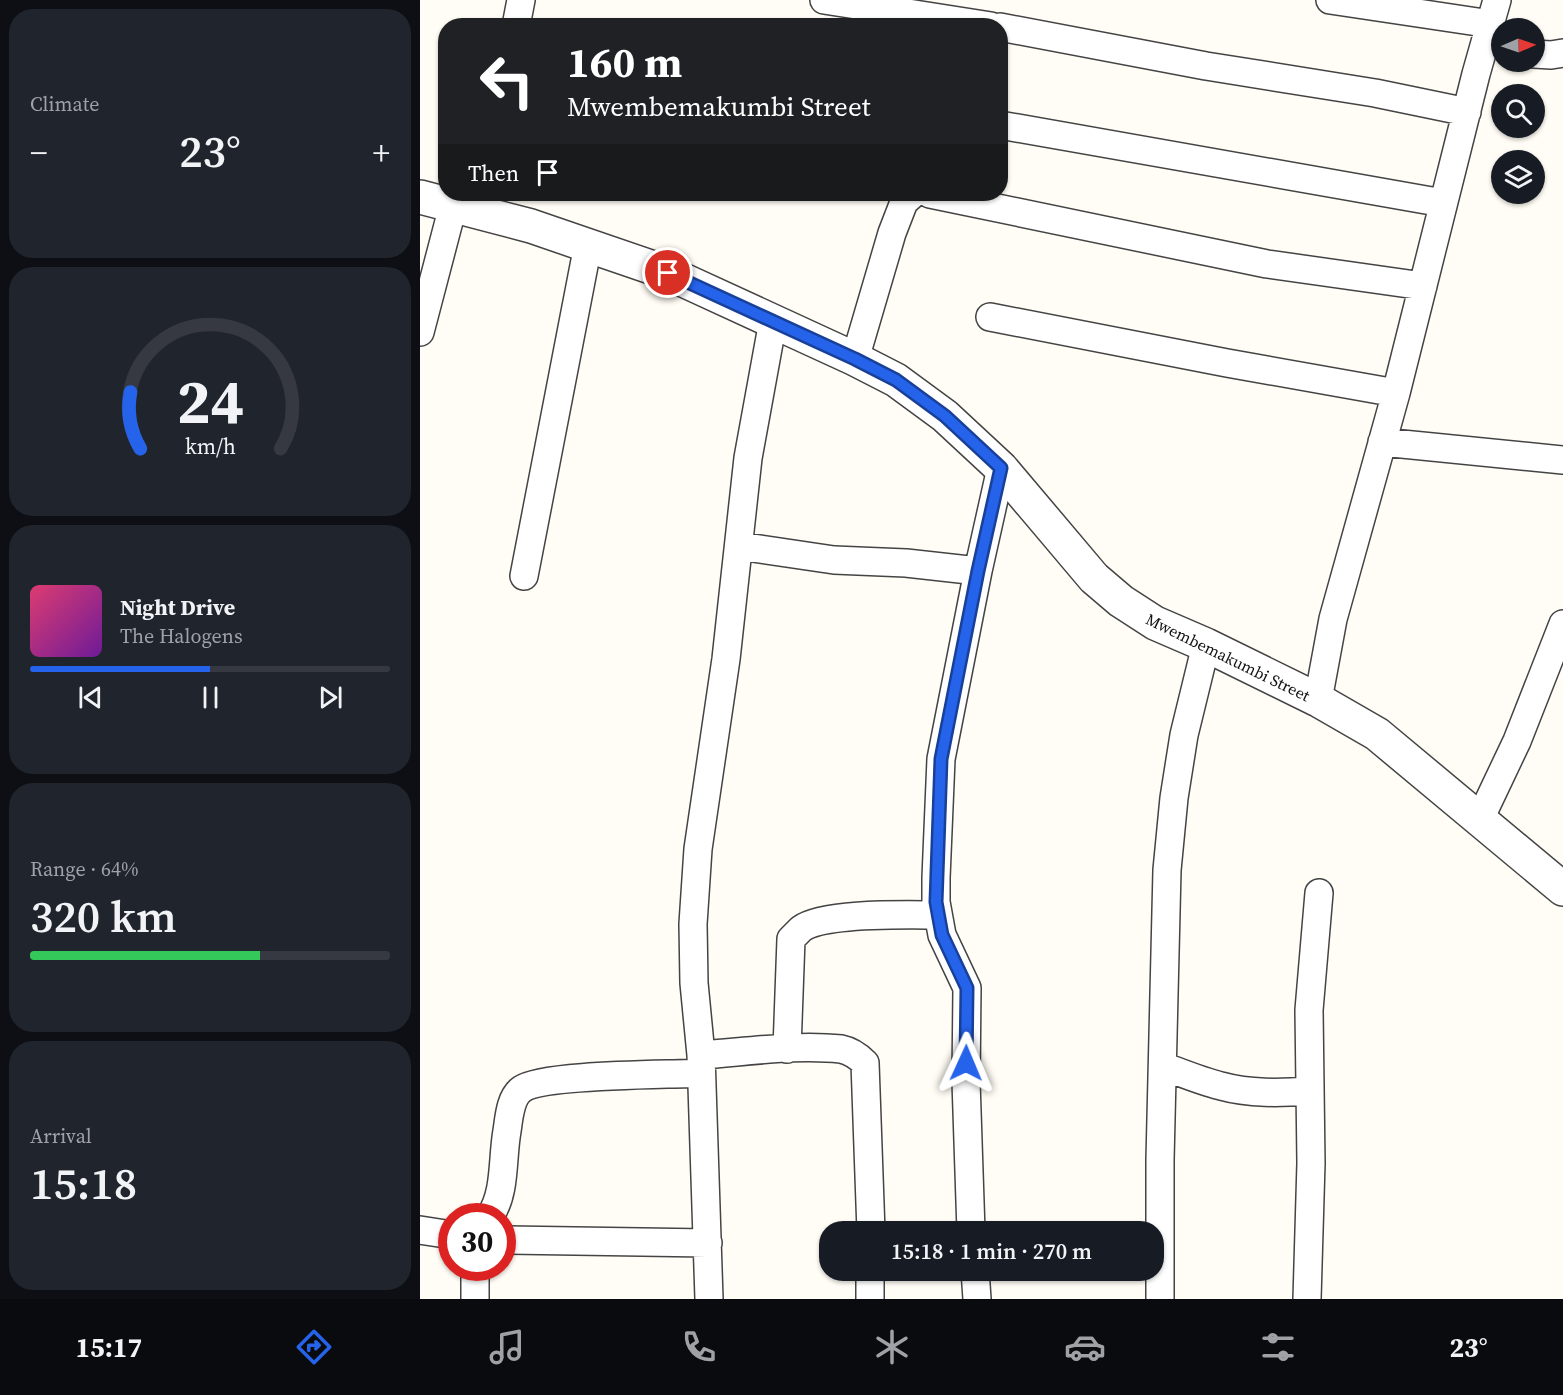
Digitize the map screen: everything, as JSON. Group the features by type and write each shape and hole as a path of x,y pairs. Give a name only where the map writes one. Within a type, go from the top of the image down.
{"street":[{"path":"518,18 521,0"},
{"path":"824,0 940,18"},
{"path":"1330,0 1494,12"},
{"path":"1008,29 1206,66 1375,93 1467,112"},
{"path":"1318,700 1333,619 1396,393 1467,112 1491,53"},
{"path":"1545,55 1563,53"},
{"path":"1008,126 1443,202"},
{"name":"Mwembemakumbi Street","path":"420,197 438,199"},
{"name":"Mwembemakumbi Street","path":"451,201 474,204 668,273 896,380 945,416 1001,468 1094,578 1121,601 1155,623 1206,645 1318,700 1377,734 1563,889"},
{"path":"855,359 892,233 905,201"},
{"path":"964,201 1267,264 1423,286"},
{"path":"420,332 474,204"},
{"path":"524,576 588,246"},
{"path":"990,317 1396,393"},
{"path":"709,1299 701,1064 694,983 693,935 698,849 726,659 747,458 773,321"},
{"path":"1382,442 1563,460"},
{"path":"971,1221 966,1081 967,988 942,935 938,915 936,878 941,759 1001,468"},
{"path":"739,546 834,560 906,563 978,571"},
{"path":"1480,819 1516,741 1563,624"},
{"path":"1160,1299 1160,1160 1167,870 1174,798 1184,735 1206,645"},
{"path":"1306,1299 1311,1163 1308,1010 1319,893"},
{"path":"787,1049 791,939 802,928 831,920 879,915 938,915"},
{"path":"496,1203 513,1102 522,1089 542,1082 701,1064 787,1049 842,1049 856,1054 865,1063 871,1221"},
{"path":"1163,1066 1221,1086 1248,1091 1277,1093 1310,1091"},
{"path":"420,1230 438,1233"},
{"path":"516,1240 708,1243"},
{"path":"475,1281 475,1299"},
{"path":"870,1281 870,1299"},
{"path":"976,1281 977,1299"}],"route":[{"path":"668,273 896,380 945,416 1001,468 941,759 936,902 942,935 967,988 966,1063"}]}
